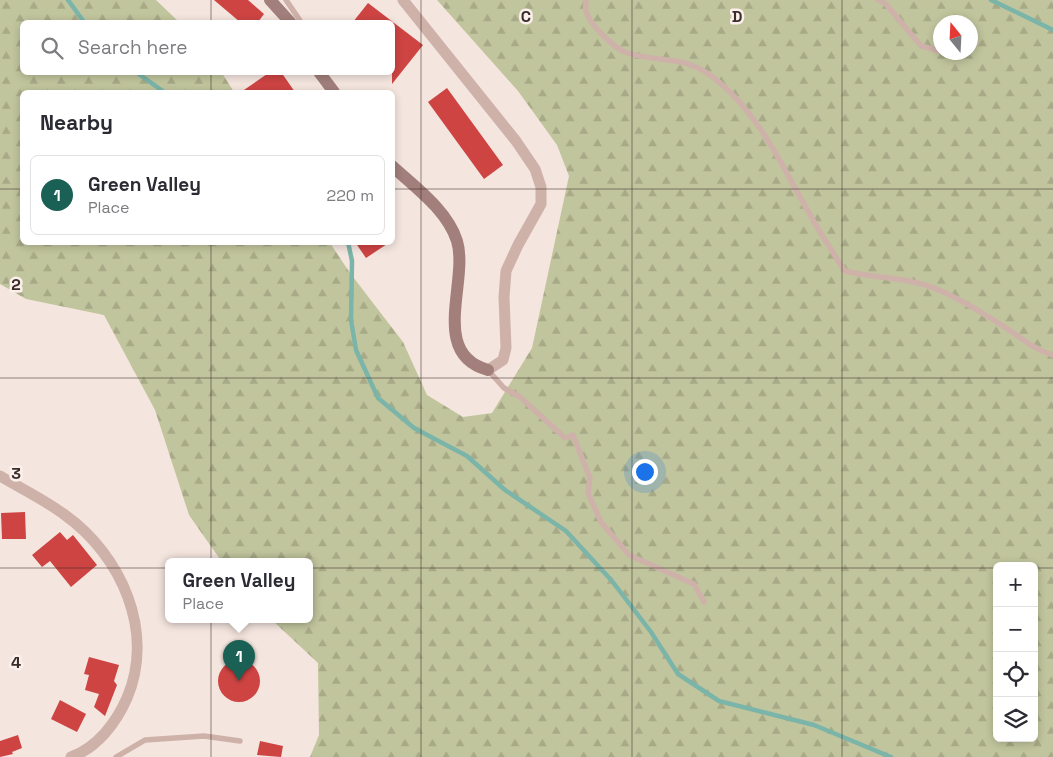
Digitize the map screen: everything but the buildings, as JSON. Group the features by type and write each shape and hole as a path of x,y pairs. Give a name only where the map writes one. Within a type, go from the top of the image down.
{"main road":[{"path":"270,0 288,20"},
{"path":"321,75 332,90"},
{"path":"395,169 450,223 458,242 459,258 454,316 459,342 466,360 488,370"}],"street":[{"path":"403,0 516,141 535,169 541,187 541,204 506,271 504,297 506,348 503,360 488,370"},
{"path":"0,476 65,514 108,556 133,610 138,657 132,686 111,726 86,752 78,756"}],"lane":[{"path":"286,0 301,20"},
{"path":"586,0 586,13 600,32 613,45 624,52 666,58 694,65 723,85 740,101 766,136 812,220 845,271 866,276 915,281 939,290 999,324 1030,345 1053,355"},
{"path":"878,0 885,3 921,46 933,49"},
{"path":"488,370 504,388 520,397 565,438 574,435 590,478 588,493 598,514 629,555 694,584 704,602"},
{"path":"116,757 145,740 204,736 240,741"}],"green space":[{"path":"0,0 156,0 177,20 20,20 20,75 223,75 233,90 20,90 20,245 331,245 350,273 403,342 427,395 463,417 492,413 532,348 569,176 557,145 518,91 437,0 1053,0 1053,757 310,757 319,735 318,663 275,623 313,623 313,558 219,558 189,515 155,410 104,315 26,299 0,284"}],"waterway":[{"path":"68,0 83,20"},
{"path":"991,0 1053,30"},
{"path":"140,75 161,90"},
{"path":"349,245 352,261 351,320 356,350 378,398 414,428 467,456 505,490 566,531 612,581 651,632 678,674 719,701 814,725 891,757"}],"place":[{"name":"Green Valley","path":"239,681"}]}
